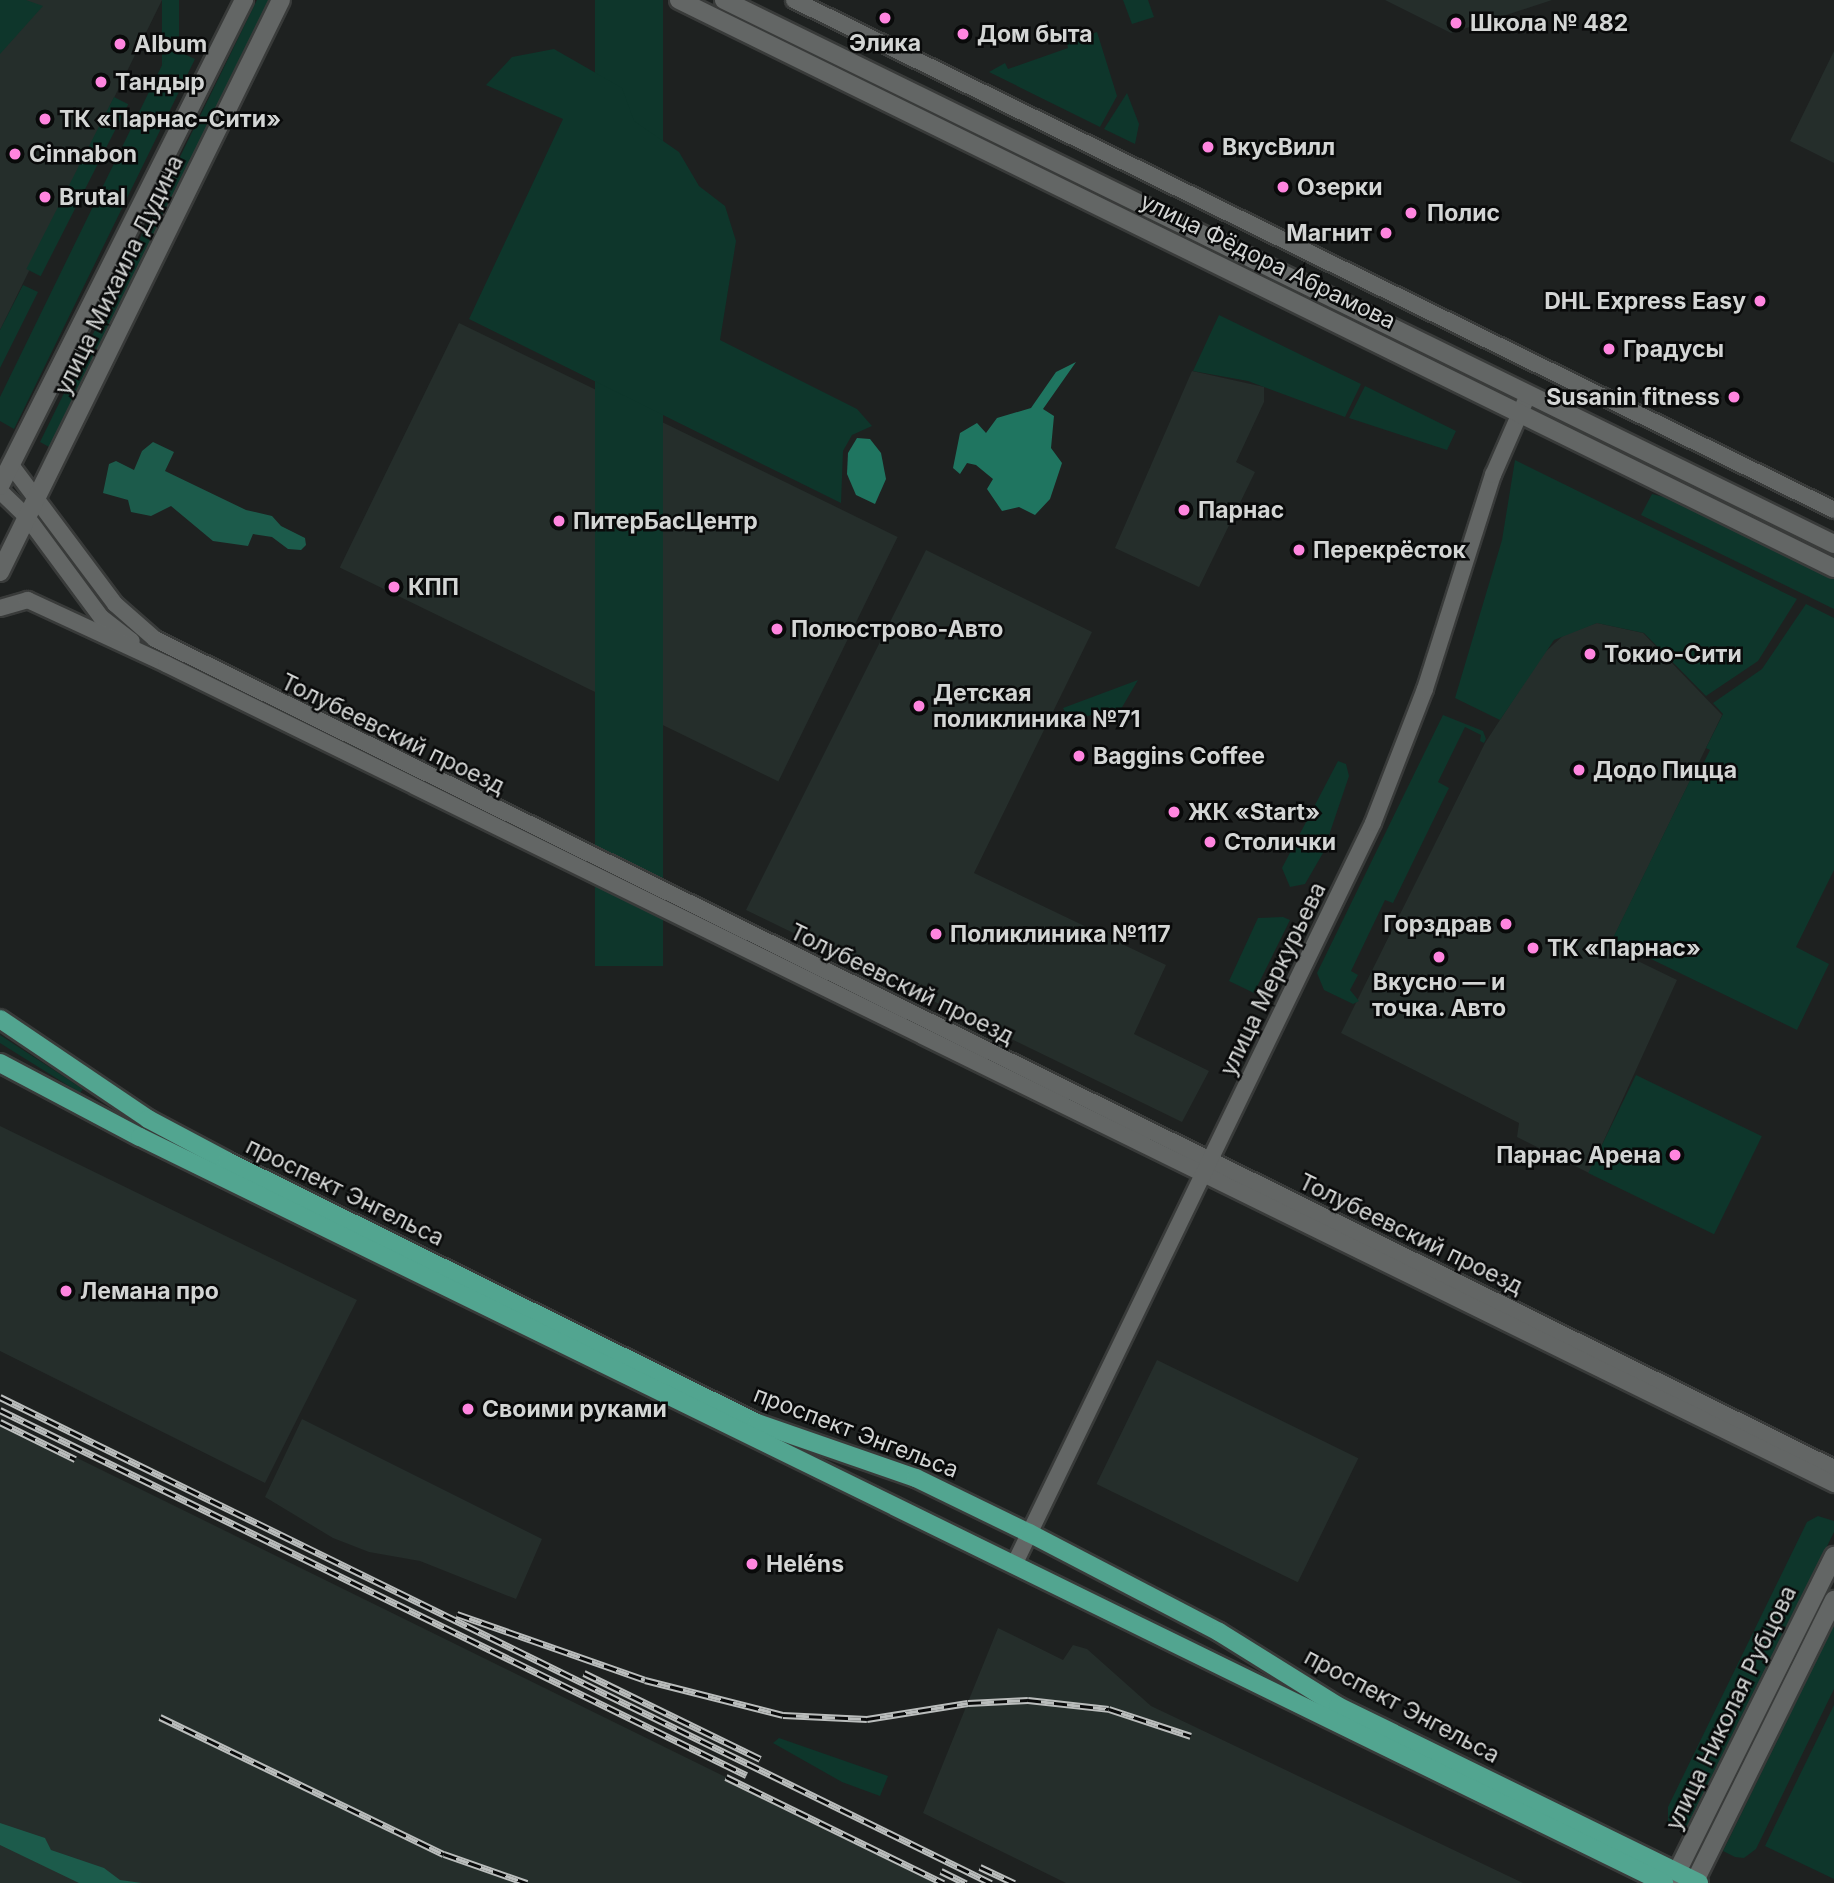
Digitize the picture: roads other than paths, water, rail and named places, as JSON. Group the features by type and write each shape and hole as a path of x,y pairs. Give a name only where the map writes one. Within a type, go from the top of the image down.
{"main road":[{"name":"проспект Энгельса","path":"0,1019 148,1119 227,1161 757,1423 916,1478 1029,1533 1219,1632 1338,1706 1685,1881"},
{"name":"проспект Энгельса","path":"0,1063 140,1137 1014,1565 1685,1881"}],"street":[{"name":"улица Михаила Дудина","path":"0,489 244,0"},
{"name":"улица Михаила Дудина","path":"0,572 281,0"},
{"name":"улица Фёдора Абрамова","path":"679,0 1834,568"},
{"name":"улица Фёдора Абрамова","path":"724,0 1834,544"},
{"path":"794,0 1834,510"},
{"name":"улица Меркурьева","path":"1014,1565 1373,823 1425,689 1493,475 1528,395"},
{"name":"Толубеевский проезд","path":"11,465 115,604 155,639 1834,1484"},
{"name":"Толубеевский проезд","path":"0,489 27,517 101,617 166,664"},
{"name":"Толубеевский проезд","path":"0,608 28,600 166,664 1834,1468"},
{"name":"улица Николая Рубцова","path":"1685,1881 1834,1556"},
{"name":"улица Николая Рубцова","path":"1685,1881 1834,1600"}],"railway":[{"path":"0,1397 991,1883"},
{"path":"0,1410 746,1775"},
{"path":"0,1422 75,1459"},
{"path":"457,1614 645,1680 783,1715 867,1719 968,1703 1028,1700 1109,1709 1191,1736"},
{"path":"584,1673 760,1759"},
{"path":"160,1717 444,1854 527,1883"},
{"path":"726,1777 943,1883"},
{"path":"980,1867 1015,1883"},
{"path":"941,1871 966,1883"}],"place":[{"name":"Элика","path":"885,18"},
{"name":"Школа № 482","path":"1456,23"},
{"name":"Дом быта","path":"963,34"},
{"name":"Album","path":"120,44"},
{"name":"Тандыр","path":"101,82"},
{"name":"ТК «Парнас-Сити»","path":"45,119"},
{"name":"ВкусВилл","path":"1208,147"},
{"name":"Cinnabon","path":"15,154"},
{"name":"Озерки","path":"1283,187"},
{"name":"Brutal","path":"45,197"},
{"name":"Полис","path":"1411,213"},
{"name":"Магнит","path":"1386,233"},
{"name":"DHL Express Easy","path":"1760,301"},
{"name":"Градусы","path":"1609,349"},
{"name":"Susanin fitness","path":"1734,397"},
{"name":"Парнас","path":"1184,510"},
{"name":"ПитерБасЦентр","path":"559,521"},
{"name":"Перекрёсток","path":"1299,550"},
{"name":"КПП","path":"394,587"},
{"name":"Полюстрово-Авто","path":"777,629"},
{"name":"Токио-Сити","path":"1590,654"},
{"name":"Детская поликлиника №71","path":"919,706"},
{"name":"Baggins Coffee","path":"1079,756"},
{"name":"Додо Пицца","path":"1579,770"},
{"name":"ЖК «Start»","path":"1174,812"},
{"name":"Столички","path":"1210,842"},
{"name":"Горздрав","path":"1506,924"},
{"name":"Поликлиника №117","path":"936,934"},
{"name":"ТК «Парнас»","path":"1533,948"},
{"name":"Вкусно — и точка. Авто","path":"1439,957"},
{"name":"Парнас Арена","path":"1675,1155"},
{"name":"Лемана про","path":"66,1291"},
{"name":"Своими руками","path":"468,1409"},
{"name":"Heléns","path":"752,1564"}]}
